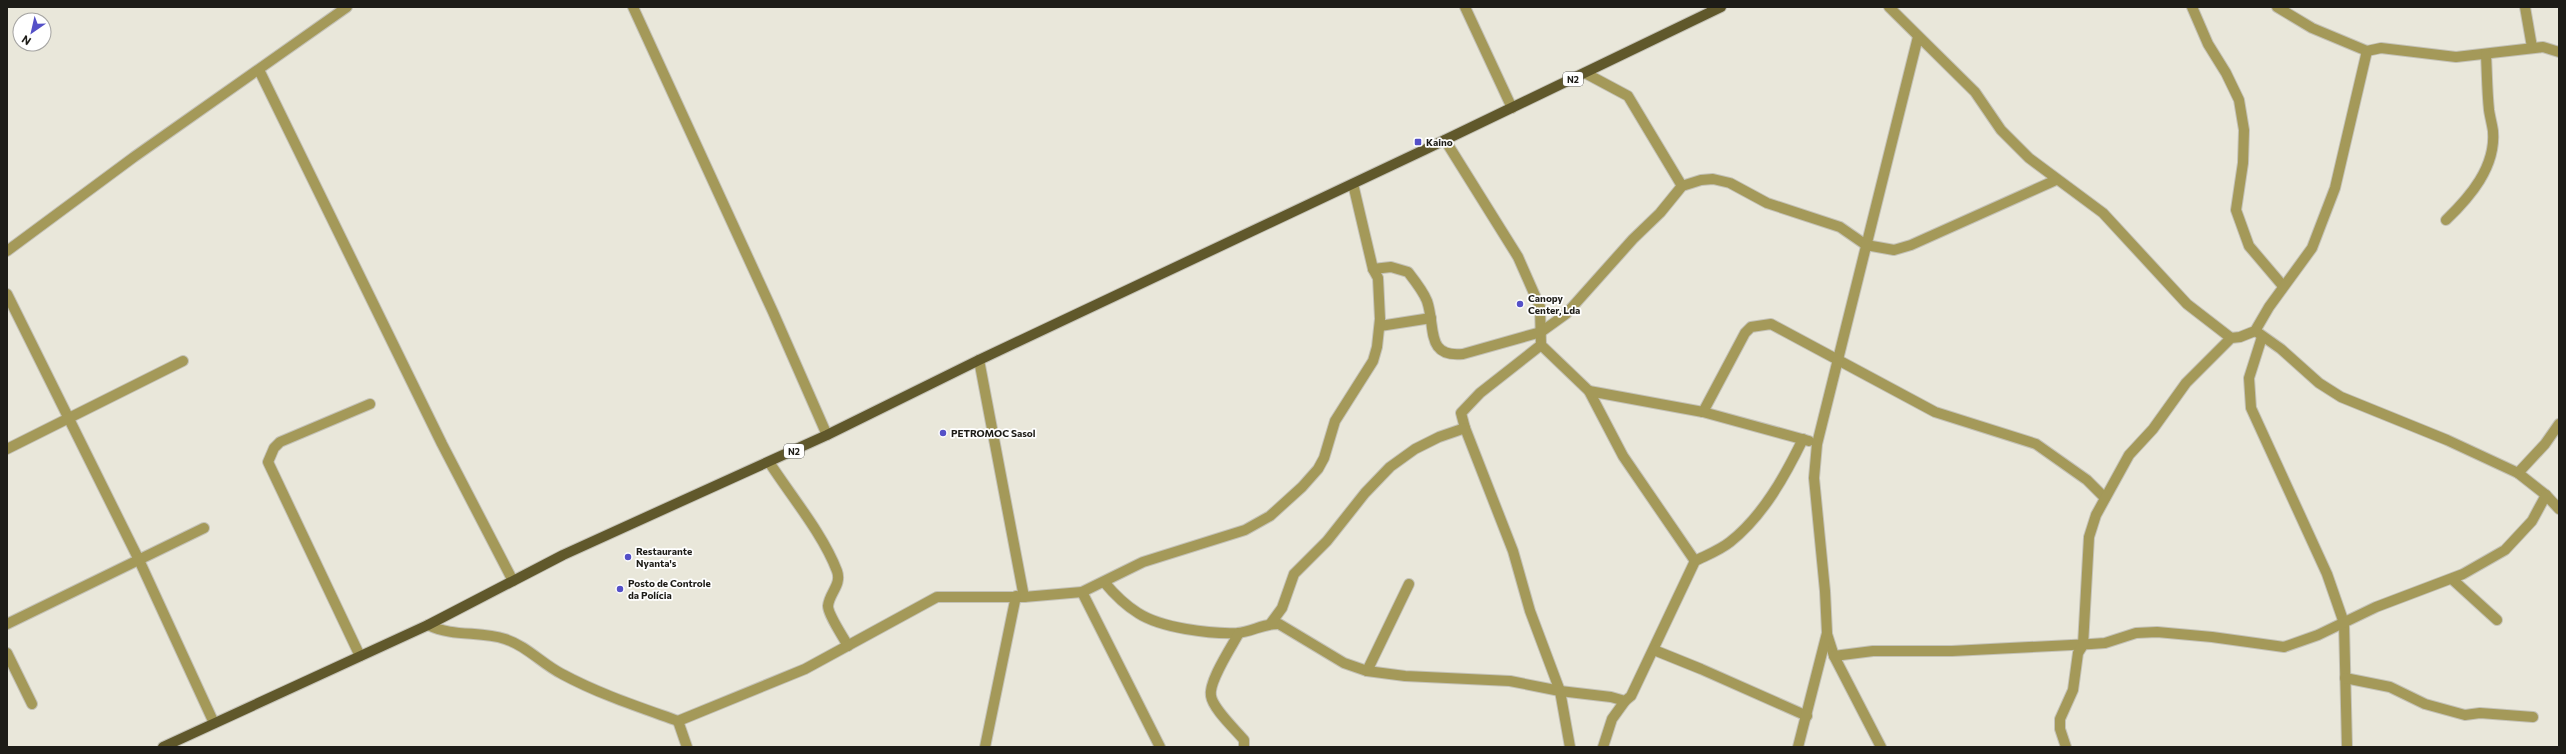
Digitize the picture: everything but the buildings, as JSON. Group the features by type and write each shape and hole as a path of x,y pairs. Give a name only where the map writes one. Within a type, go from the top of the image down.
{"main road":[{"name":"N2","path":"163,747 428,625 639,519 827,435 979,360 1353,184 1721,7"}],"street":[{"path":"7,251 122,166 347,7"},
{"path":"633,7 774,312 827,435"},
{"path":"1465,7 1512,108"},
{"path":"1889,7 1975,92 2001,130 2029,158 2056,180 2103,213 2187,304 2231,338"},
{"path":"2192,7 2239,100 2244,130 2244,163 2236,210 2249,246 2283,286"},
{"path":"2277,7 2312,28 2367,51 2381,48 2456,57 2486,55 2532,47 2543,47 2559,52"},
{"path":"2525,7 2532,47"},
{"path":"1881,747 1834,656 1827,633 1825,591 1814,478 1817,444 1918,37"},
{"path":"2347,747 2344,623 2327,574 2251,408 2249,378 2259,334 2283,286 2303,262 2312,248 2335,188 2367,51"},
{"path":"2446,220 2470,197 2482,177 2490,155 2493,132 2487,92 2486,55"},
{"path":"259,70 442,444 513,581"},
{"path":"1585,73 1628,96 1682,186"},
{"path":"1445,140 1518,257 1540,307 1541,345 1589,391 1623,456 1695,561"},
{"path":"1373,269 1391,268 1408,272 1426,300 1436,345 1441,351 1450,355 1480,351 1541,332 1566,314 1633,239 1660,213 1682,186 1701,180 1720,180 1767,203 1840,227 1866,245 1902,250 2056,180"},
{"path":"428,625 441,631 504,638 522,646 548,666 564,675 625,703 678,721 805,669 937,598 1020,596 1082,592 1143,562 1245,530 1270,516 1302,487 1318,469 1324,458 1335,421 1373,361 1380,326 1378,278 1373,269 1353,184"},
{"path":"7,294 139,560 214,723"},
{"path":"1380,326 1431,318"},
{"path":"1703,412 1745,333 1751,327 1771,324 1946,417 2036,444 2081,476 2105,498"},
{"path":"2066,747 2060,729 2060,719 2073,690 2078,653 2083,645 2089,537 2092,525 2129,455 2153,429 2186,382 2231,338 2259,334 2282,350 2319,383 2341,397 2447,440 2518,473 2546,495 2559,510"},
{"path":"1541,345 1475,398 1461,413 1465,428 1513,551 1530,611 1560,691 1570,747"},
{"path":"979,360 1020,596 985,747"},
{"path":"7,449 70,419 183,361"},
{"path":"1589,391 1703,412 1817,444"},
{"path":"360,656 268,462 274,448 280,442 370,404"},
{"path":"2518,473 2545,444 2559,424"},
{"path":"1271,623 1282,608 1294,574 1327,541 1365,493 1390,467 1415,449 1439,437 1465,428"},
{"path":"1603,747 1612,719 1630,696 1654,650 1695,561 1717,551 1743,531 1764,506 1790,466 1804,440"},
{"path":"769,462 821,540 836,570 838,578 829,600 829,610 848,646"},
{"path":"1834,656 1873,651 1952,651 2083,645 2105,643 2136,634 2157,632 2212,636 2284,647 2344,623 2376,607 2452,578 2505,550 2532,521 2546,495"},
{"path":"7,624 204,528"},
{"path":"2452,578 2498,620"},
{"path":"1104,582 1115,595 1138,613 1151,620 1194,629 1239,633 1271,623 1279,624 1290,629 1344,663 1367,671 1405,676 1510,682 1560,691 1612,697 1625,701"},
{"path":"1367,671 1409,584"},
{"path":"1082,592 1160,747"},
{"path":"1239,633 1212,685 1210,696 1215,706 1244,740 1244,747"},
{"path":"1798,747 1827,633"},
{"path":"1654,650 1807,716"},
{"path":"7,653 32,704"},
{"path":"2345,678 2390,687 2425,704 2465,715 2480,713 2533,717"},
{"path":"678,721 687,747"}],"place":[{"name":"Kaino","path":"1418,142"},
{"name":"Canopy Center, Lda","path":"1520,304"},
{"name":"PETROMOC Sasol","path":"943,433"},
{"name":"Restaurante Nyanta's","path":"628,557"},
{"name":"Posto de Controle da Polícia","path":"620,589"}]}
